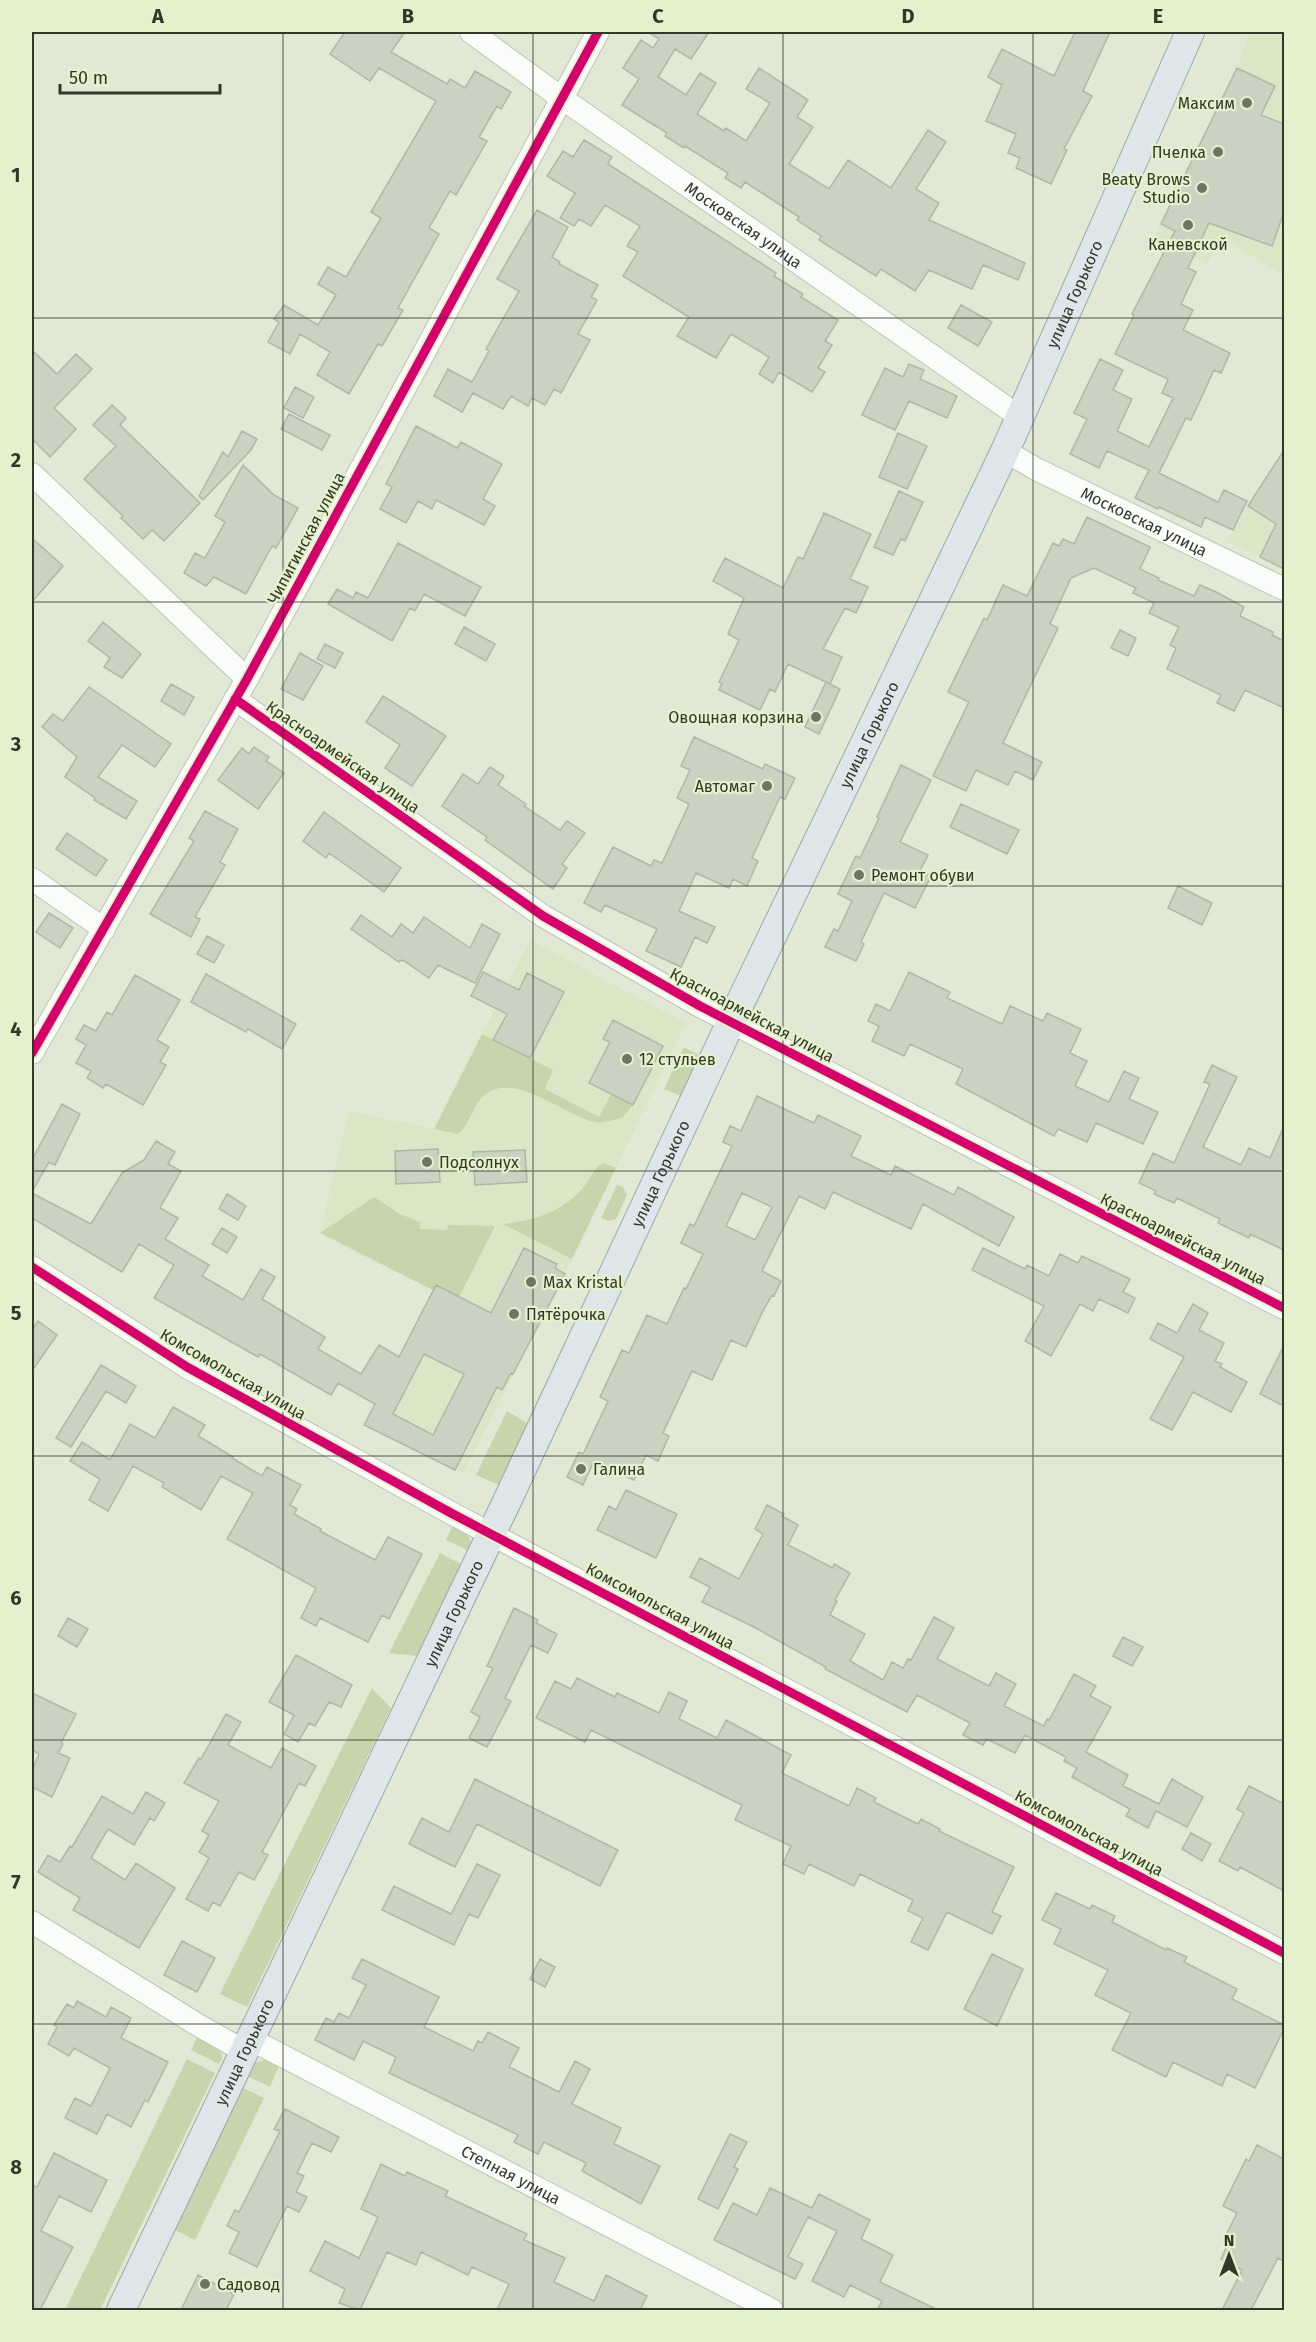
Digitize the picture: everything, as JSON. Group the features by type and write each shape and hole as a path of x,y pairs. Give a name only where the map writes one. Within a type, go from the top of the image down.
{"main road":[{"name":"улица Горького","path":"121,2310 491,1534 731,1022 1005,451 1190,32"}],"street":[{"name":"Московская улица","path":"471,32 560,97 1020,417"},
{"name":"Чипигинская улица","path":"32,1053 235,699 560,97 598,32"},
{"name":"Московская улица","path":"1005,451 1036,469 1284,589"},
{"path":"32,474 246,679"},
{"name":"Красноармейская улица","path":"235,699 543,916 700,1006 1284,1308"},
{"path":"32,879 104,929"},
{"name":"Комсомольская улица","path":"32,1267 187,1367 491,1534 1284,1953"},
{"name":"Степная улица","path":"32,1922 198,2025 247,2045 772,2310"}],"shaded area":[{"path":"1250,32 1284,32 1284,276 1221,237 1208,263 1154,238 1237,68"},
{"path":"1284,450 1284,569 1227,541"},
{"path":"530,940 686,1023 565,1274 463,1474 364,1425 433,1290 320,1233 349,1111 434,1129"},
{"path":"482,1034 553,1070 545,1089 599,1117 611,1094 633,1105 622,1118 595,1122 526,1092 512,1088 499,1088 482,1097 466,1125 458,1134 434,1129"},
{"path":"684,1047 703,1057 684,1097 664,1089"},
{"path":"604,1163 616,1168 572,1259 503,1224 536,1218 557,1209 575,1196 599,1165"},
{"path":"617,1185 623,1187 627,1195 616,1219 608,1221 601,1218"},
{"path":"374,1197 400,1214 420,1222 420,1229 447,1230 448,1225 495,1226 459,1297 436,1285 433,1290 320,1233"},
{"path":"507,1411 528,1424 499,1485 476,1475"},
{"path":"453,1525 468,1533 471,1544 467,1550 446,1540"},
{"path":"440,1553 461,1564 417,1656 389,1653"},
{"path":"372,1688 391,1708 247,2007 220,1994"},
{"path":"198,2035 220,2046 222,2058 219,2064 191,2050"},
{"path":"187,2059 215,2073 100,2310 65,2310"},
{"path":"266,2060 279,2066 270,2087 247,2076 253,2063"},
{"path":"241,2087 264,2098 195,2240 173,2229"}],"building":[{"path":"345,32 405,32 391,52 447,84 450,79 465,88 475,71 511,92 501,109 497,106 479,137 487,141 456,195 450,191 429,228 439,234 398,308 403,310 382,346 378,344 349,394 317,375 330,352 300,334 290,354 268,342 279,322 274,319 284,305 318,325 336,295 318,284 328,267 346,277 381,218 371,212 436,101 379,68 370,81 330,54"},
{"path":"648,32 709,32 691,59 675,49 658,77 686,95 700,73 716,83 697,114 724,131 726,128 746,141 770,103 746,89 759,68 808,100 797,117 813,127 789,164 829,189 848,160 891,188 928,130 946,142 916,189 939,203 929,220 1025,263 1018,280 983,265 972,289 929,270 915,291 881,269 876,276 819,240 821,236 797,220 799,217 745,182 741,188 725,178 728,173 665,136 667,133 622,105 639,79 623,68 641,40 653,48 659,39"},
{"path":"1075,32 1110,32 1083,91 1092,96 1064,149 1067,150 1051,184 1016,168 1020,158 1008,153 1016,134 986,121 1002,85 988,77 1002,49 1054,76"},
{"path":"1237,68 1275,86 1261,115 1284,124 1284,212 1272,246 1209,223 1188,268 1196,272 1181,304 1193,310 1183,330 1230,353 1221,373 1214,370 1191,420 1186,418 1159,473 1218,502 1224,490 1247,501 1233,530 1205,517 1201,527 1135,498 1149,470 1107,451 1099,468 1070,454 1087,419 1074,413 1100,359 1123,370 1113,390 1132,399 1117,431 1149,447 1173,398 1162,393 1168,379 1115,354 1134,315 1132,314 1175,231 1161,224"},
{"path":"584,140 612,157 608,164 776,273 774,276 803,294 801,297 838,320 825,341 832,345 818,368 825,372 812,392 779,372 773,383 759,374 769,357 731,334 716,358 677,336 689,317 623,276 638,252 627,246 640,226 605,205 591,226 579,219 574,226 560,218 575,193 547,176 563,151 573,157"},
{"path":"537,210 568,227 552,257 560,262 559,264 598,285 591,297 597,300 578,334 590,340 561,393 554,389 545,405 532,398 528,406 511,396 503,409 473,393 462,412 434,396 448,369 472,382 489,351 486,349 519,291 497,279"},
{"path":"961,305 992,322 978,346 948,328"},
{"path":"32,350 57,374 76,354 92,369 54,408 76,429 50,457 32,439"},
{"path":"909,364 924,370 920,379 957,396 947,418 909,401 895,430 862,415 885,368 903,377"},
{"path":"295,387 314,397 303,418 284,408"},
{"path":"112,405 126,418 120,425 200,503 164,541 152,530 143,539 121,518 123,516 84,479 116,446 93,425"},
{"path":"289,414 330,435 322,450 281,429"},
{"path":"416,426 457,448 461,442 502,464 483,499 495,506 484,525 436,500 432,509 418,501 406,523 380,509 392,487 386,484"},
{"path":"242,431 257,439 251,450 203,500 199,496 223,452 228,457"},
{"path":"898,433 927,446 907,489 879,477"},
{"path":"1284,450 1284,569 1260,557 1276,524 1248,506"},
{"path":"243,465 274,495 298,508 276,548 272,546 246,594 214,577 206,586 184,573 195,553 205,558 225,522 215,516"},
{"path":"899,491 923,502 905,541 901,539 893,555 874,547"},
{"path":"824,513 871,534 850,579 868,587 856,613 845,608 823,649 842,657 830,684 788,664 775,692 770,689 760,710 719,690 722,683 719,682 739,640 728,634 744,598 713,581 725,558 783,588 798,557 803,559"},
{"path":"1087,517 1150,547 1140,569 1194,596 1200,585 1216,592 1244,607 1240,616 1273,632 1272,635 1284,641 1284,708 1245,690 1234,711 1217,703 1221,695 1167,669 1176,648 1170,645 1179,627 1149,613 1154,603 1133,593 1136,588 1094,568 1071,578 1050,624 1058,628 1003,743 1042,762 1033,780 1015,771 1008,785 976,770 966,791 933,776 969,702 948,692 984,618 987,620 1003,585 1027,596 1053,543 1059,546 1063,539 1074,544"},
{"path":"32,538 63,566 32,602"},
{"path":"398,543 481,587 465,616 424,594 415,611 410,608 392,641 328,604 337,589 353,598 356,592 368,598"},
{"path":"103,622 141,654 122,678 104,667 110,658 88,641"},
{"path":"464,627 495,644 486,661 455,644"},
{"path":"1120,630 1136,638 1128,656 1111,648"},
{"path":"325,644 343,653 335,668 317,659"},
{"path":"300,653 323,666 303,700 281,689"},
{"path":"826,682 840,689 819,734 805,727"},
{"path":"171,684 194,697 184,715 161,701"},
{"path":"89,687 171,744 155,767 122,745 98,777 137,801 126,819 94,800 95,798 65,777 77,757 42,727 53,714 63,721"},
{"path":"383,696 446,736 412,786 385,768 400,745 366,722"},
{"path":"694,737 763,769 765,764 795,778 785,799 780,797 752,858 758,861 747,886 733,879 729,888 696,873 679,911 715,927 707,943 695,937 681,967 646,951 657,929 605,905 601,912 584,903 613,847 651,866 654,860 662,863 689,804 677,798 690,770 681,766"},
{"path":"254,747 269,757 266,761 284,773 258,809 218,780 242,748 249,754"},
{"path":"901,765 931,780 900,842 928,855 920,871 931,876 915,908 884,893 861,942 864,944 856,961 825,947 834,929 838,931 852,901 838,894 856,856 860,858"},
{"path":"490,767 504,776 498,785 526,804 524,806 560,830 567,821 585,833 562,864 567,868 553,889 485,840 487,837 442,806 463,774 478,784"},
{"path":"961,804 1019,830 1007,854 950,827"},
{"path":"205,811 238,829 220,862 225,865 195,917 200,919 191,937 150,914 194,841 189,838"},
{"path":"324,812 401,868 384,892 329,853 326,858 303,841"},
{"path":"67,833 107,860 96,876 56,849"},
{"path":"1178,886 1212,903 1202,925 1168,908"},
{"path":"49,913 73,928 60,948 36,932"},
{"path":"361,915 392,937 401,924 413,933 424,917 470,948 482,924 500,934 475,983 438,965 429,978 404,961 399,962 351,929"},
{"path":"207,936 224,945 214,963 197,954"},
{"path":"483,972 519,990 527,973 564,992 530,1058 493,1040 507,1014 471,996"},
{"path":"909,972 950,992 947,998 1002,1024 1010,1006 1043,1021 1047,1013 1081,1029 1070,1053 1087,1061 1075,1086 1109,1102 1124,1071 1139,1078 1129,1099 1158,1112 1143,1144 1096,1123 1087,1142 1058,1129 1054,1136 956,1084 963,1069 910,1044 904,1056 872,1041 879,1026 868,1021 876,1004 890,1011"},
{"path":"206,974 296,1024 282,1049 248,1029 246,1032 191,1002"},
{"path":"135,975 180,1000 157,1040 169,1047 160,1062 166,1065 143,1105 106,1084 103,1088 87,1078 91,1071 76,1063 86,1045 76,1039 84,1025 96,1031 107,1012 112,1015"},
{"path":"613,1020 663,1046 633,1105 589,1083 610,1042 603,1039"},
{"path":"1212,1065 1237,1077 1203,1147 1241,1165 1249,1148 1270,1158 1284,1126 1284,1250 1250,1234 1249,1238 1218,1223 1220,1219 1177,1198 1174,1203 1154,1194 1156,1191 1139,1183 1153,1153 1174,1163 1210,1084 1204,1082"},
{"path":"757,1096 814,1123 818,1115 861,1136 851,1156 891,1175 895,1166 954,1195 958,1187 1014,1217 999,1246 923,1204 911,1229 833,1192 825,1209 799,1196 762,1271 781,1281 763,1311 746,1347 731,1340 712,1380 692,1371 663,1433 669,1436 658,1461 646,1455 634,1480 594,1461 583,1485 567,1477 579,1452 583,1454 608,1401 600,1397 622,1350 629,1353 647,1315 667,1324 684,1288 686,1289 703,1254 681,1243 690,1224 694,1226 732,1146 723,1142 730,1126 741,1131","holes":["742,1193 772,1207 755,1240 726,1226"]},
{"path":"62,1104 80,1114 55,1165 49,1162 32,1192 32,1160"},
{"path":"156,1141 175,1152 168,1164 181,1171 160,1208 178,1218 165,1239 209,1265 202,1276 243,1300 261,1269 275,1277 262,1299 325,1337 318,1349 361,1374 379,1345 399,1357 436,1285 491,1313 524,1248 557,1264 555,1268 565,1274 513,1374 511,1373 502,1390 497,1387 455,1470 364,1425 375,1404 338,1383 331,1395 260,1354 258,1357 154,1298 174,1265 139,1244 122,1272 32,1218 32,1193 91,1224 122,1173 144,1160","holes":["424,1354 464,1374 433,1435 393,1414"]},
{"path":"438,1149 440,1182 396,1184 395,1151"},
{"path":"525,1150 527,1182 475,1185 473,1152"},
{"path":"227,1194 246,1206 238,1220 219,1209"},
{"path":"222,1228 237,1237 227,1253 212,1244"},
{"path":"983,1248 1025,1269 1027,1265 1049,1276 1060,1254 1078,1263 1082,1256 1130,1279 1123,1292 1135,1298 1128,1313 1099,1299 1093,1311 1080,1304 1051,1356 1025,1341 1044,1306 972,1270"},
{"path":"1193,1304 1208,1313 1199,1330 1224,1343 1215,1361 1222,1364 1220,1367 1247,1382 1231,1412 1193,1392 1172,1430 1150,1419 1184,1357 1150,1339 1158,1323 1177,1333"},
{"path":"38,1321 57,1335 32,1371 32,1330"},
{"path":"1284,1345 1284,1406 1260,1394"},
{"path":"101,1365 136,1386 126,1403 106,1391 71,1447 56,1438"},
{"path":"173,1407 205,1425 198,1436 232,1458 262,1476 267,1467 301,1485 290,1505 297,1509 294,1514 321,1529 320,1531 375,1560 388,1537 422,1554 389,1619 382,1615 368,1642 320,1618 316,1626 301,1618 316,1588 227,1539 253,1493 221,1476 201,1510 162,1487 164,1483 133,1466 108,1511 89,1500 100,1479 70,1461 82,1442 110,1460 130,1424 155,1438"},
{"path":"626,1490 677,1514 656,1558 597,1530 609,1506 616,1510"},
{"path":"767,1505 798,1525 788,1545 833,1568 834,1564 850,1573 835,1600 837,1601 830,1615 865,1634 850,1661 883,1680 892,1662 903,1668 908,1659 911,1660 934,1617 954,1628 937,1659 989,1686 996,1673 1016,1684 1004,1706 1044,1726 1074,1674 1096,1686 1090,1696 1111,1707 1086,1752 1128,1775 1123,1786 1159,1804 1172,1779 1203,1797 1187,1827 1156,1811 1148,1828 1126,1816 1130,1809 1072,1777 1077,1768 1064,1761 1066,1757 1025,1735 1015,1753 987,1739 983,1745 963,1735 970,1723 917,1695 907,1712 825,1669 826,1667 752,1626 702,1602 710,1587 690,1577 700,1558 739,1579 763,1534 755,1529"},
{"path":"514,1608 538,1620 536,1623 557,1634 548,1653 531,1645 505,1698 511,1701 487,1747 469,1738 480,1717 471,1712 493,1668 487,1666"},
{"path":"68,1618 88,1629 77,1647 58,1636"},
{"path":"1123,1637 1143,1647 1132,1666 1113,1656"},
{"path":"296,1655 352,1685 341,1707 329,1702 315,1726 309,1723 298,1742 284,1734 294,1715 269,1702"},
{"path":"577,1678 615,1697 617,1693 659,1713 669,1692 687,1701 679,1719 717,1738 726,1720 791,1755 782,1773 849,1806 857,1788 876,1798 874,1802 918,1824 921,1819 940,1829 939,1831 1014,1867 992,1912 1001,1916 992,1934 947,1912 928,1950 911,1942 923,1918 908,1911 913,1900 860,1874 854,1886 809,1864 804,1874 783,1864 791,1846 735,1820 742,1805 591,1730 585,1742 536,1718 555,1681 571,1689"},
{"path":"32,1693 76,1714 58,1753 70,1758 52,1797 32,1787 32,1770 39,1754 32,1750"},
{"path":"226,1714 241,1722 228,1745 271,1768 282,1748 316,1766 305,1786 299,1783 262,1852 268,1855 254,1880 239,1872 220,1906 213,1902 208,1911 186,1899 209,1858 199,1852 209,1835 202,1831 219,1801 184,1783 199,1758 201,1759"},
{"path":"475,1779 618,1850 600,1886 477,1824 455,1867 409,1844 422,1818 449,1832"},
{"path":"1249,1786 1284,1804 1284,1891 1240,1867 1238,1871 1219,1861 1244,1813 1237,1809"},
{"path":"146,1792 165,1803 154,1821 150,1818 134,1845 108,1829 91,1858 125,1880 136,1863 175,1888 139,1948 73,1910 80,1898 38,1872 48,1855 60,1862 70,1846 72,1847 102,1796 133,1814"},
{"path":"1191,1833 1211,1844 1202,1861 1182,1849"},
{"path":"477,1864 500,1875 478,1918 469,1914 454,1945 382,1910 394,1886 451,1914"},
{"path":"1056,1893 1090,1909 1092,1905 1115,1916 1112,1922 1166,1950 1167,1948 1187,1957 1184,1962 1237,1989 1232,1999 1284,2025 1255,2088 1227,2074 1222,2086 1173,2062 1166,2077 1112,2050 1131,2013 1095,1995 1108,1970 1054,1944 1061,1929 1042,1920"},
{"path":"182,1941 215,1958 197,1992 164,1975"},
{"path":"992,1954 1023,1969 997,2026 964,2009"},
{"path":"362,1959 439,1997 424,2027 473,2051 478,2041 482,2043 488,2032 519,2048 509,2067 559,2092 575,2061 590,2069 572,2104 621,2128 614,2144 660,2166 641,2204 582,2171 586,2163 544,2142 538,2154 514,2142 518,2135 389,2073 396,2057 363,2041 354,2060 315,2040 326,2018 334,2022 339,2013 349,2018 366,1985 352,1978"},
{"path":"540,1959 555,1967 545,1987 530,1979"},
{"path":"77,2001 106,2017 111,2007 131,2018 121,2038 168,2062 148,2102 145,2100 131,2127 107,2114 97,2134 65,2118 75,2098 91,2106 110,2068 74,2048 69,2056 48,2044 57,2027 54,2025 67,2004 74,2008"},
{"path":"285,2109 339,2137 331,2152 312,2143 297,2173 304,2176 296,2192 307,2197 299,2212 287,2206 257,2267 229,2253 239,2232 227,2226 235,2210 239,2212 280,2131 274,2129"},
{"path":"730,2134 747,2142 734,2167 738,2169 718,2209 698,2199"},
{"path":"1257,2145 1284,2159 1284,2261 1278,2258 1251,2310 1222,2310 1242,2270 1221,2259 1228,2244 1223,2241 1237,2213 1223,2206 1246,2159 1249,2161"},
{"path":"54,2153 107,2180 91,2212 59,2196 41,2231 73,2247 40,2310 32,2310 32,2185 37,2187"},
{"path":"381,2164 405,2176 407,2172 448,2191 445,2196 527,2234 524,2240 565,2258 554,2282 594,2301 606,2275 647,2296 640,2310 497,2310 509,2284 472,2267 468,2275 421,2252 416,2265 387,2252 360,2310 339,2303 345,2289 310,2271 325,2241 359,2258 378,2217 361,2209"},
{"path":"770,2188 812,2208 819,2194 870,2220 861,2239 893,2255 880,2282 938,2310 877,2310 882,2301 850,2285 844,2297 812,2281 837,2231 808,2217 788,2257 803,2264 795,2279 714,2240 733,2203 757,2215"},
{"name":"Садовод","path":"198,2275 234,2294 226,2310 181,2310"}],"cycle path":[{"path":"32,1053 247,679 598,32"},
{"path":"235,699 543,916 700,1006 1284,1308"},
{"path":"32,1267 187,1367 451,1513 1284,1953"}],"place":[{"name":"Максим","path":"1247,103"},
{"name":"Пчелка","path":"1218,152"},
{"name":"Beaty Brows Studio","path":"1202,188"},
{"name":"Каневской","path":"1188,225"},
{"name":"Овощная корзина","path":"816,717"},
{"name":"Автомаг","path":"767,786"},
{"name":"Ремонт обуви","path":"859,875"},
{"name":"12 стульев","path":"627,1059"},
{"name":"Подсолнух","path":"427,1162"},
{"name":"Max Kristal","path":"531,1282"},
{"name":"Пятёрочка","path":"514,1314"},
{"name":"Галина","path":"581,1469"},
{"name":"Садовод","path":"205,2284"}]}
